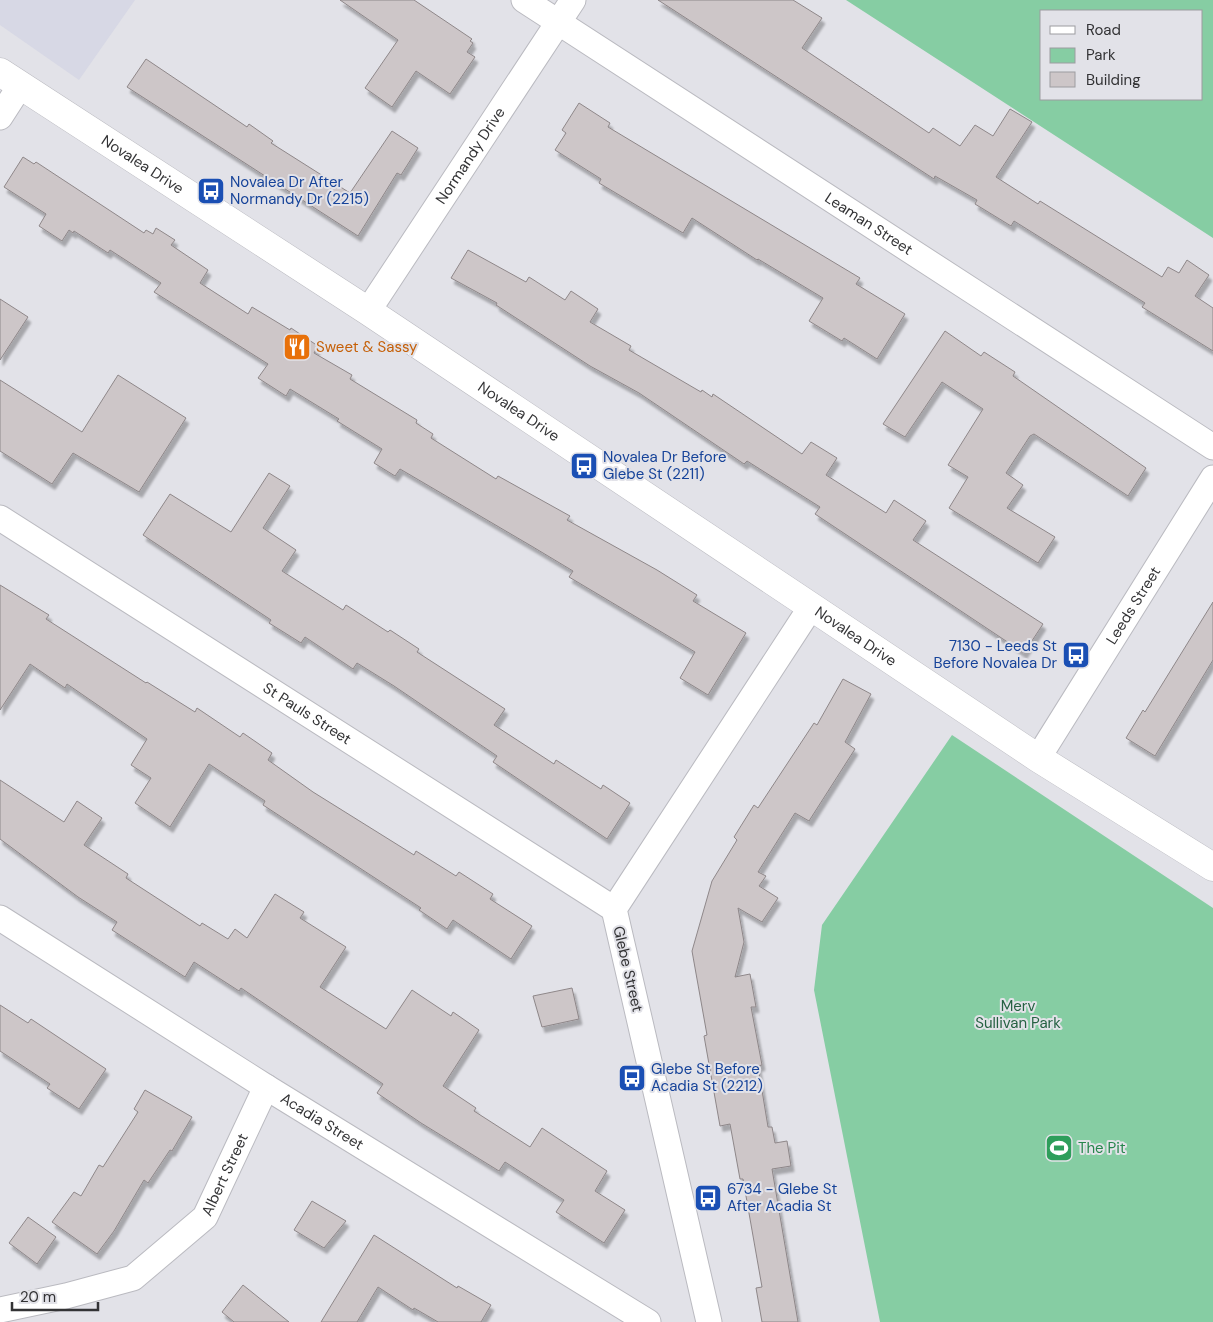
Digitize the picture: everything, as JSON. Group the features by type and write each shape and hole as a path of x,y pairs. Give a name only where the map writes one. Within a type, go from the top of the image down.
{"street":[{"name":"Leaman Street","path":"524,0 1213,448"},
{"name":"Normandy Drive","path":"368,310 573,0"},
{"name":"Novalea Drive","path":"10,79 368,310 1038,758 1213,867"},
{"path":"0,117 10,79"},
{"name":"Leeds Street","path":"1038,758 1213,478"},
{"name":"St Pauls Street","path":"0,518 614,909"},
{"name":"Glebe Street","path":"708,1322 614,909 811,607"},
{"name":"Acadia Street","path":"0,918 266,1087 648,1322"},
{"name":"Albert Street","path":"0,1310 66,1296 133,1278 205,1217 266,1087"}],"shaded area":[{"path":"0,0 135,0 79,80 0,25"}],"green space":[{"path":"846,0 1213,0 1213,238"},
{"name":"Merv Sullivan Park","path":"952,735 1213,908 1213,1322 880,1322 814,990 822,925"}],"building":[{"path":"340,0 414,0 472,39 470,41 473,43 467,52 475,57 450,94 416,71 392,107 365,88 398,40"},
{"path":"658,0 793,0 822,18 802,48 929,133 933,128 960,146 975,125 993,136 1010,109 1032,122 996,177 1038,204 1040,201 1162,277 1168,267 1179,273 1187,260 1209,275 1195,296 1213,308 1213,351 1142,307 1145,303 1014,221 1011,226 975,204 977,200 935,176 934,179"},
{"path":"146,59 247,127 249,124 273,141 271,143 350,193 392,131 418,148 401,175 397,173 358,236 127,87"},
{"path":"579,103 610,123 608,127 860,278 856,284 905,314 877,359 844,338 842,341 809,321 823,298 757,260 692,218 683,233 599,183 601,179 555,150 566,133 562,130"},
{"path":"23,157 34,164 36,162 144,233 146,230 153,234 156,228 175,240 171,245 208,270 200,283 248,314 252,307 290,330 291,328 318,346 314,353 352,375 350,379 417,420 416,423 433,434 431,438 496,479 498,476 570,516 567,520 657,570 697,595 693,601 746,633 708,695 680,678 695,652 569,577 573,571 533,547 400,469 395,476 374,463 382,449 337,421 339,419 290,389 286,396 258,378 268,364 154,292 161,283 110,250 108,253 74,231 73,233 69,230 62,241 39,226 46,214 4,187"},
{"path":"468,250 526,282 529,277 565,300 571,291 598,309 590,322 631,346 629,350 701,392 702,390 712,397 713,394 802,454 811,442 837,458 826,475 886,513 894,500 926,521 913,540 1043,624 1024,653 815,514 820,507 747,461 744,464 639,393 590,366 496,305 497,303 451,278"},
{"path":"0,299 28,317 0,360"},
{"path":"945,331 981,356 984,352 1015,372 1013,376 1146,468 1128,496 1034,434 1030,436 1006,473 1023,485 1007,508 1055,537 1038,563 949,508 968,477 948,465 983,409 942,382 905,437 883,424"},
{"path":"118,375 186,418 139,492 73,453 52,484 0,451 0,380 82,432"},
{"path":"269,473 290,486 263,528 296,550 282,571 343,610 346,605 419,649 417,652 505,709 494,725 554,764 556,760 601,789 603,785 630,803 607,839 493,762 497,756 394,686 357,663 353,669 305,637 301,643 269,623 271,620 143,535 170,494 231,532"},
{"path":"0,585 49,615 46,619 146,683 195,712 197,708 240,737 243,733 272,753 268,760 313,792 414,855 416,851 456,876 459,872 493,894 490,899 532,926 511,959 453,920 447,929 419,910 421,908 263,805 265,801 209,764 170,827 135,803 151,778 131,765 147,739 67,684 65,688 30,664 0,710"},
{"path":"1213,602 1213,660 1155,756 1126,738 1143,710 1145,712"},
{"path":"843,679 871,694 845,742 855,749 809,821 795,813 758,872 766,876 759,886 778,898 762,922 738,908 744,942 735,977 750,974 756,1007 751,1007 762,1065 758,1066 768,1127 772,1127 775,1143 787,1141 791,1166 772,1169 798,1322 762,1322 756,1288 762,1287 743,1179 740,1179 730,1124 720,1126 704,1036 707,1035 692,951 712,881 737,840 734,837 754,805 758,808 814,723 817,725"},
{"path":"0,780 64,822 77,801 102,818 84,845 128,874 126,878 200,926 202,923 228,939 235,929 247,938 275,894 304,912 300,918 346,947 320,987 386,1029 412,990 451,1016 453,1012 479,1030 443,1086 476,1108 474,1111 530,1147 542,1128 607,1171 595,1191 625,1210 604,1243 556,1212 564,1200 505,1162 499,1171 421,1123 377,1093 383,1084 241,988 239,991 194,962 185,977 112,930 117,922 78,897 0,839"},
{"path":"572,988 579,1019 542,1027 533,996"},
{"path":"0,1005 28,1023 31,1019 106,1069 79,1109 47,1088 50,1084 0,1051"},
{"path":"145,1090 192,1117 172,1151 170,1150 148,1183 144,1180 114,1231 97,1254 52,1222 74,1192 81,1196 99,1165 103,1167 138,1112 134,1109"},
{"path":"312,1201 346,1221 324,1248 294,1230"},
{"path":"28,1217 56,1237 37,1264 9,1243"},
{"path":"374,1235 457,1288 458,1286 491,1305 481,1322 438,1322 414,1308 413,1310 378,1287 357,1322 321,1322"},
{"path":"243,1285 289,1322 234,1322 222,1312"}],"place":[{"name":"Novalea Dr After Normandy Dr (2215)","path":"211,191"},
{"name":"Sweet & Sassy","path":"297,347"},
{"name":"Novalea Dr Before Glebe St (2211)","path":"584,466"},
{"name":"7130 - Leeds St Before Novalea Dr","path":"1076,655"},
{"name":"Glebe St Before Acadia St (2212)","path":"632,1078"},
{"name":"The Pit","path":"1059,1148"},
{"name":"6734 - Glebe St After Acadia St","path":"708,1198"}]}
